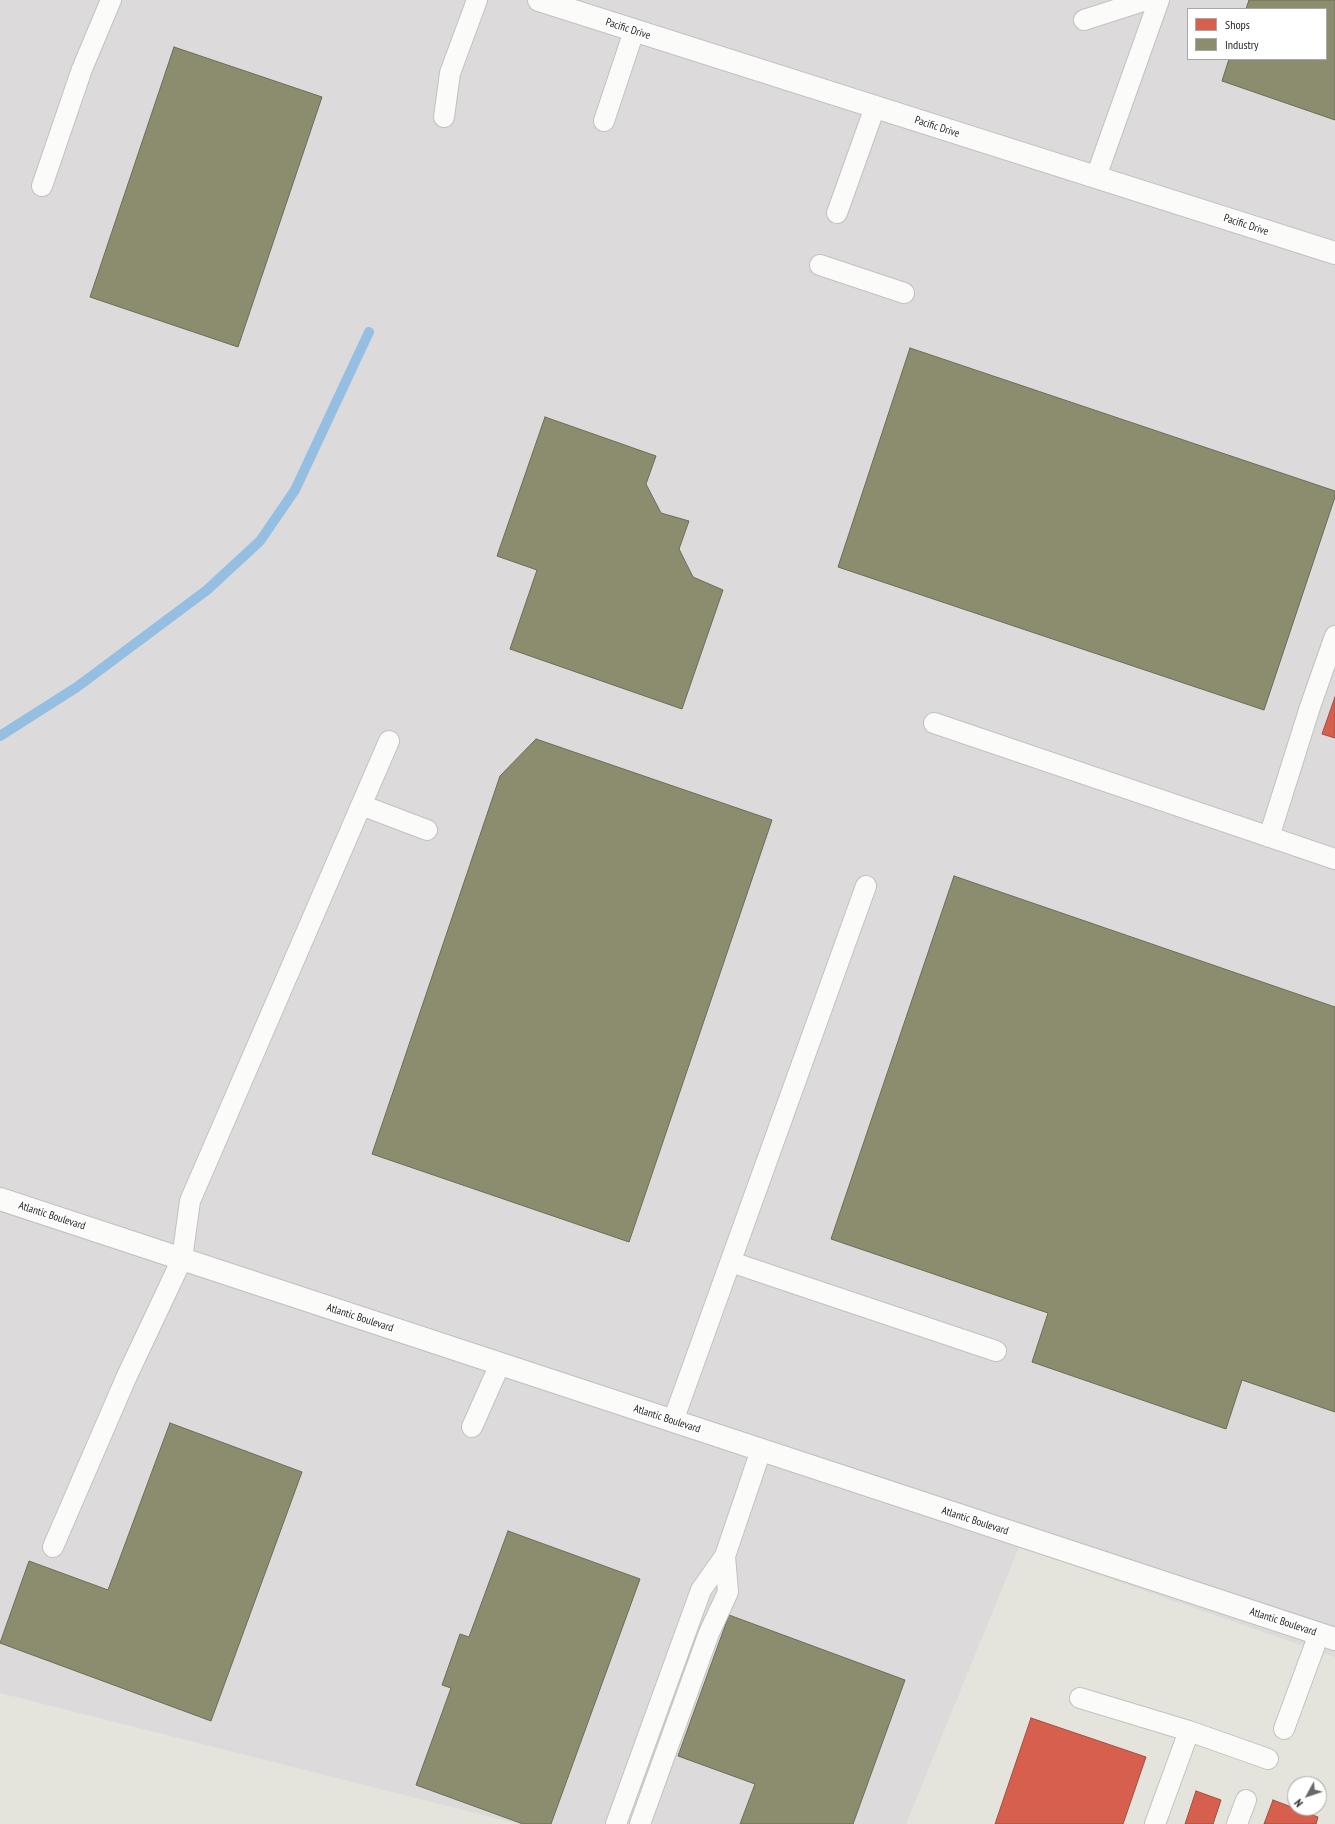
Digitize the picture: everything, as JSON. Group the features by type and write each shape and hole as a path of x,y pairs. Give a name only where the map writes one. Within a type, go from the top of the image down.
{"street":[{"name":"Pacific Drive","path":"539,0 1335,253"},
{"name":"Atlantic Boulevard","path":"0,1199 1327,1637"}],"lane":[{"path":"42,186 82,69 111,0"},
{"path":"444,117 450,73 477,0"},
{"path":"1084,20 1146,0"},
{"path":"1096,178 1159,0"},
{"path":"604,121 634,31"},
{"path":"837,213 875,107"},
{"path":"820,265 904,293"},
{"path":"1269,837 1310,706 1335,636"},
{"path":"934,723 1335,859"},
{"path":"53,1547 126,1378 182,1259 190,1201 389,741"},
{"path":"361,805 427,830"},
{"path":"673,1421 866,886"},
{"path":"731,1262 996,1351"},
{"path":"472,1427 500,1364"},
{"path":"616,1824 701,1590 725,1556 761,1450"},
{"path":"640,1824 709,1632 728,1592 725,1556"},
{"path":"1284,1729 1327,1637"},
{"path":"1080,1698 1189,1731 1268,1759"},
{"path":"1155,1824 1189,1731"},
{"path":"1237,1824 1246,1800"}],"shaded area":[{"path":"0,0 1335,0 1335,1657 1019,1547 906,1824 519,1824 0,1693"}],"building: Shops":[{"path":"1335,697 1335,738 1322,734"},
{"path":"1031,1718 1146,1757 1123,1824 995,1824"},
{"path":"1196,1791 1221,1800 1213,1824 1185,1824"},
{"path":"1273,1800 1287,1805 1287,1816 1318,1817 1316,1824 1264,1824"}],"building: Industry":[{"path":"1249,0 1335,0 1335,120 1222,81 1229,60 1327,60 1327,8 1246,8"},
{"path":"174,47 322,97 238,347 90,297"},
{"path":"910,348 1335,491 1335,497 1264,710 838,567"},
{"path":"545,417 656,456 646,484 661,513 689,521 679,549 693,577 723,590 682,709 510,649 537,570 497,556"},
{"path":"536,739 772,820 629,1242 372,1154 500,776"},
{"path":"954,876 1335,1007 1335,1412 1242,1380 1226,1429 1032,1362 1048,1313 831,1239"},
{"path":"170,1423 302,1472 211,1721 0,1643 29,1561 108,1590"},
{"path":"508,1531 640,1579 551,1824 523,1824 416,1785 451,1688 442,1685 460,1634 469,1637"},
{"path":"729,1615 905,1680 853,1824 740,1824 755,1784 678,1756"}],"waterway":[{"path":"0,736 77,687 207,590 260,541 295,490 369,332"}],"railway":[{"path":"226,588 297,606 1335,955"},
{"path":"709,749 770,775 928,850 1335,988"}]}
